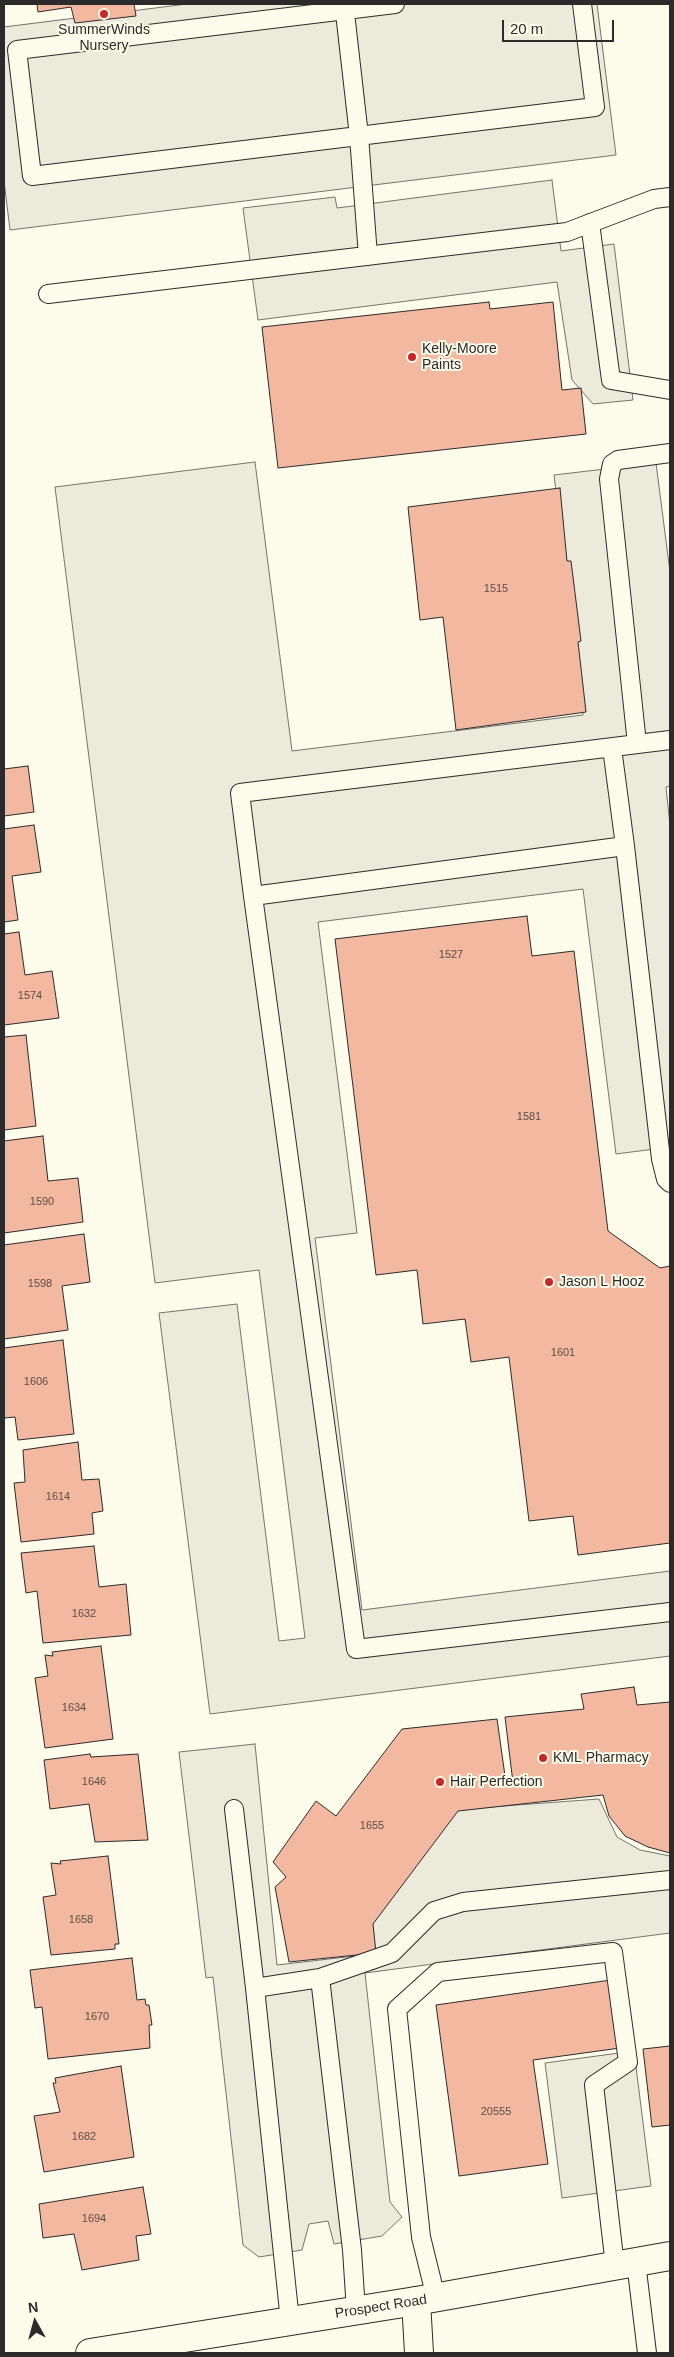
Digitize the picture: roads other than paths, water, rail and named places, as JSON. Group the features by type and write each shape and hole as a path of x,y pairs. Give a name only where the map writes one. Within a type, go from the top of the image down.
{"main road":[{"name":"Prospect Road","path":"90,2353 426,2300 670,2256"},
{"path":"419,2353 426,2300"}],"lane":[{"path":"395,4 345,7 17,50 32,176 595,107 582,4"},
{"path":"345,7 359,136 368,256"},
{"path":"48,294 567,232 654,199 670,197"},
{"path":"590,223 611,380 670,390"},
{"path":"637,744 608,479 612,464 618,460 670,453"},
{"path":"670,740 240,793 356,1649 670,1612"},
{"path":"612,748 661,1159 666,1179 670,1182"},
{"path":"253,896 625,846"},
{"path":"234,1809 290,2321"},
{"path":"255,1988 320,1978 392,1953 434,1912 463,1902 670,1880"},
{"path":"426,2300 397,2009 438,1972 613,1952 628,2062 594,2085 625,2264 647,2353"},
{"path":"320,1978 352,2250 356,2311"}],"place":[{"name":"SummerWinds Nursery","path":"104,14"},
{"name":"Kelly-Moore Paints","path":"412,357"},
{"name":"Jason L Hooz","path":"549,1282"},
{"name":"KML Pharmacy","path":"543,1758"},
{"name":"Hair Perfection","path":"440,1782"}]}
